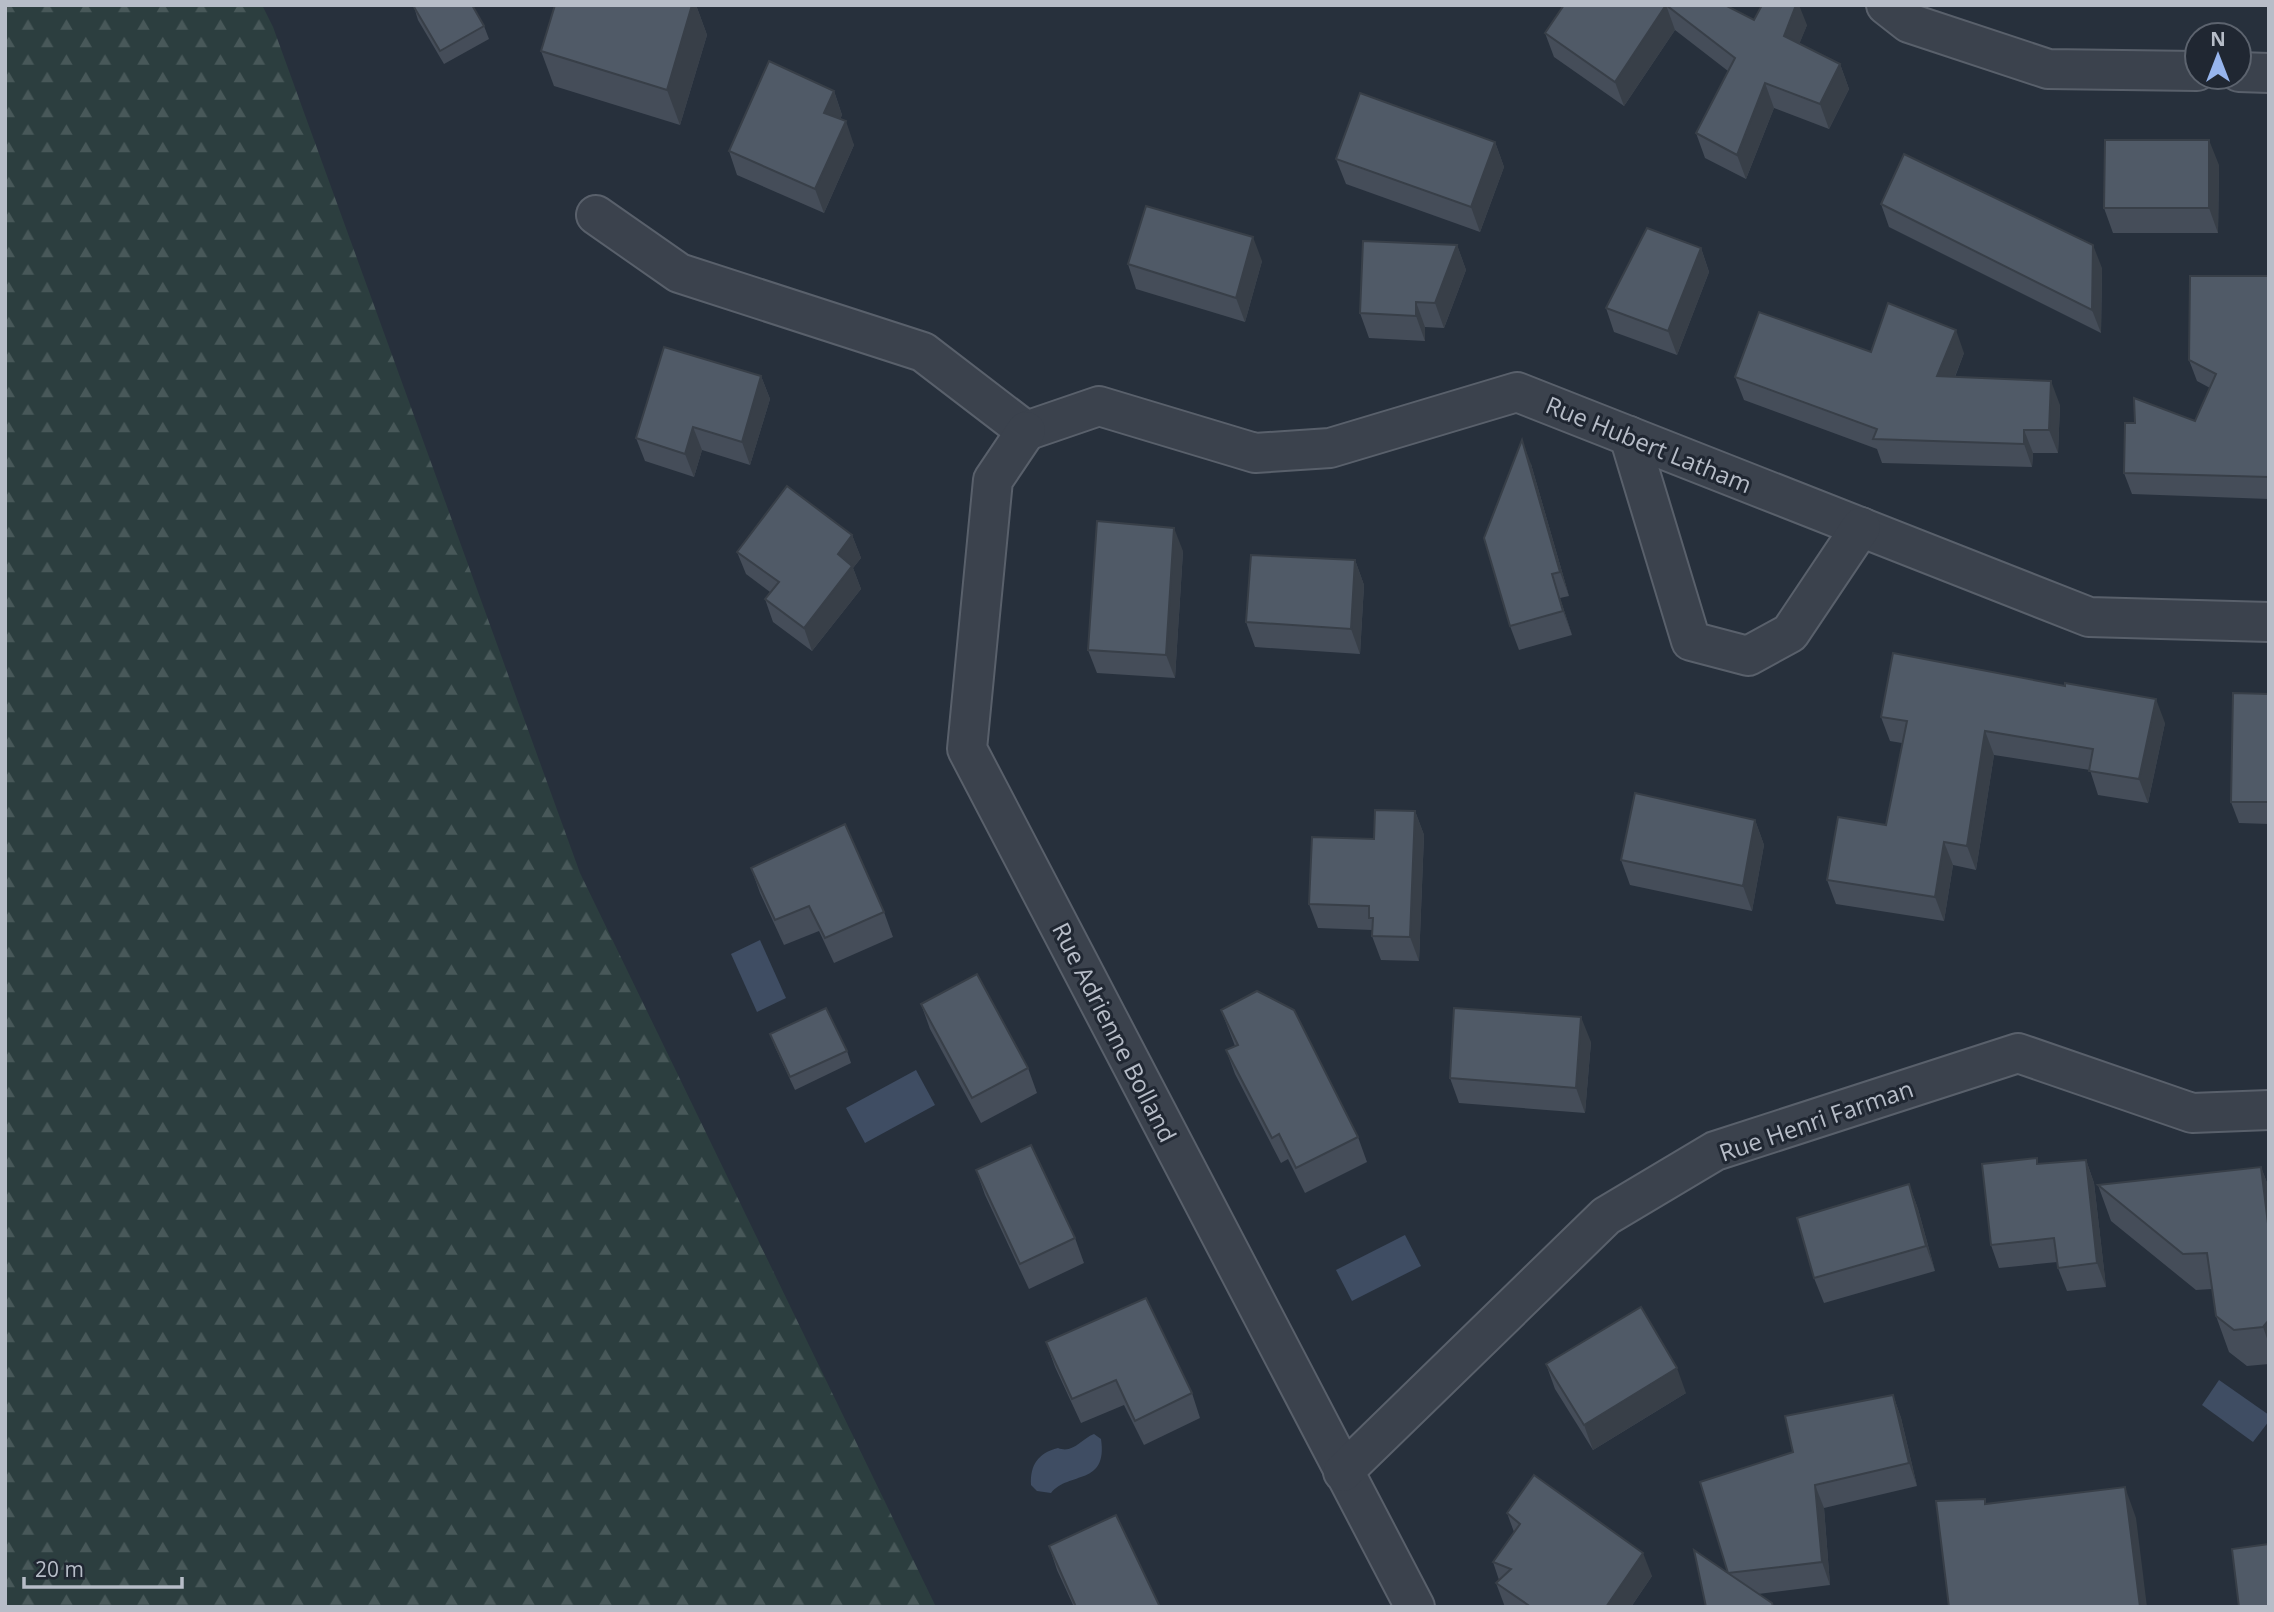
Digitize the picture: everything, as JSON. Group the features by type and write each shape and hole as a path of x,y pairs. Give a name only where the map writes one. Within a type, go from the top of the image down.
{"street":[{"path":"1886,5 1909,23 2048,69 2183,71"},
{"path":"596,215 678,273 923,352 1027,431"},
{"name":"Rue Hubert Latham","path":"1027,431 1099,407 1255,453 1330,448 1517,391 2089,617 2269,622"},
{"name":"Rue Adrienne Bolland","path":"1027,431 993,480 967,749 1415,1607"},
{"path":"1629,436 1691,641 1748,656 1790,632 1861,527"},
{"name":"Rue Henri Farman","path":"1343,1472 1606,1216 1716,1151 2018,1053 2192,1113 2269,1110"}],"green space":[{"path":"5,5 262,5 273,27 580,873 936,1607 5,1607"}],"water":[{"path":"760,940 786,998 757,1012 731,954"},
{"path":"916,1070 935,1105 865,1143 846,1108"},
{"path":"1405,1235 1421,1266 1352,1301 1336,1270"},
{"path":"2219,1380 2269,1415 2269,1421 2253,1442 2202,1405"},
{"path":"1094,1434 1101,1439 1102,1454 1093,1471 1059,1486 1051,1493 1037,1491 1031,1485 1032,1471 1040,1457 1058,1448 1073,1448"}],"building":[{"path":"472,5 484,26 440,51 414,7"},
{"path":"555,5 692,5 667,90 541,51"},
{"path":"1564,5 1666,5 1615,82 1545,33"},
{"path":"1666,5 1725,5 1754,20 1762,5 1796,5 1784,36 1840,64 1820,104 1765,83 1737,155 1696,133 1735,58"},
{"path":"769,61 834,91 824,113 846,121 815,189 729,151"},
{"path":"1360,93 1495,142 1471,207 1336,159"},
{"path":"2105,140 2209,140 2209,208 2104,208"},
{"path":"1904,154 2093,245 2092,310 1881,204"},
{"path":"1146,206 1253,237 1236,298 1128,264"},
{"path":"1647,228 1701,248 1668,331 1606,308"},
{"path":"1363,241 1457,245 1435,303 1416,302 1416,316 1360,313"},
{"path":"2190,276 2269,276 2269,477 2124,473 2125,423 2135,423 2134,398 2195,421 2216,374 2189,360"},
{"path":"1888,303 1956,330 1937,376 2051,381 2049,430 2024,430 2024,444 1873,439 1877,429 1735,377 1759,312 1871,352"},
{"path":"664,347 761,376 742,442 693,427 685,454 636,438"},
{"path":"1522,440 1560,572 1552,574 1563,611 1510,626 1484,538"},
{"path":"787,486 852,535 838,554 852,566 804,628 765,599 779,582 737,552"},
{"path":"1097,521 1174,528 1166,655 1088,650"},
{"path":"1251,555 1355,560 1351,629 1246,622"},
{"path":"1893,653 2065,686 2065,683 2156,699 2139,779 2089,771 2093,749 1985,731 1967,846 1944,842 1935,897 1827,880 1838,817 1886,825 1907,721 1881,717"},
{"path":"2233,693 2269,694 2269,802 2231,802"},
{"path":"1635,793 1755,820 1743,886 1621,860"},
{"path":"1375,810 1415,811 1410,937 1372,936 1373,918 1369,918 1369,906 1309,904 1312,837 1374,839"},
{"path":"845,824 884,912 825,938 809,906 775,920 751,868"},
{"path":"977,974 1028,1068 972,1098 921,1004"},
{"path":"1257,991 1294,1010 1358,1137 1296,1168 1279,1134 1272,1138 1226,1050 1238,1045 1221,1010"},
{"path":"826,1008 847,1051 790,1077 770,1034"},
{"path":"1454,1008 1581,1017 1576,1088 1450,1078"},
{"path":"1031,1145 1075,1238 1020,1264 976,1170"},
{"path":"2037,1158 2037,1164 2086,1160 2097,1263 2058,1268 2054,1238 1991,1245 1982,1164"},
{"path":"2261,1167 2269,1232 2269,1320 2263,1327 2234,1330 2216,1316 2207,1253 2183,1254 2098,1185"},
{"path":"1909,1184 1926,1246 1814,1278 1797,1218"},
{"path":"1146,1298 1192,1393 1135,1421 1116,1380 1072,1399 1046,1342"},
{"path":"1641,1307 1677,1368 1584,1425 1546,1364"},
{"path":"1893,1395 1909,1463 1815,1485 1822,1562 1728,1573 1700,1482 1793,1452 1785,1416"},
{"path":"1534,1475 1643,1553 1606,1607 1531,1607 1496,1583 1511,1569 1493,1562 1520,1524 1507,1513"},
{"path":"2125,1487 2140,1607 1949,1607 1936,1501 1985,1499 1985,1504"},
{"path":"1116,1515 1160,1607 1076,1607 1049,1546"},
{"path":"2269,1544 2269,1607 2239,1607 2232,1549"},
{"path":"1694,1550 1772,1603 1773,1607 1706,1607"}]}
